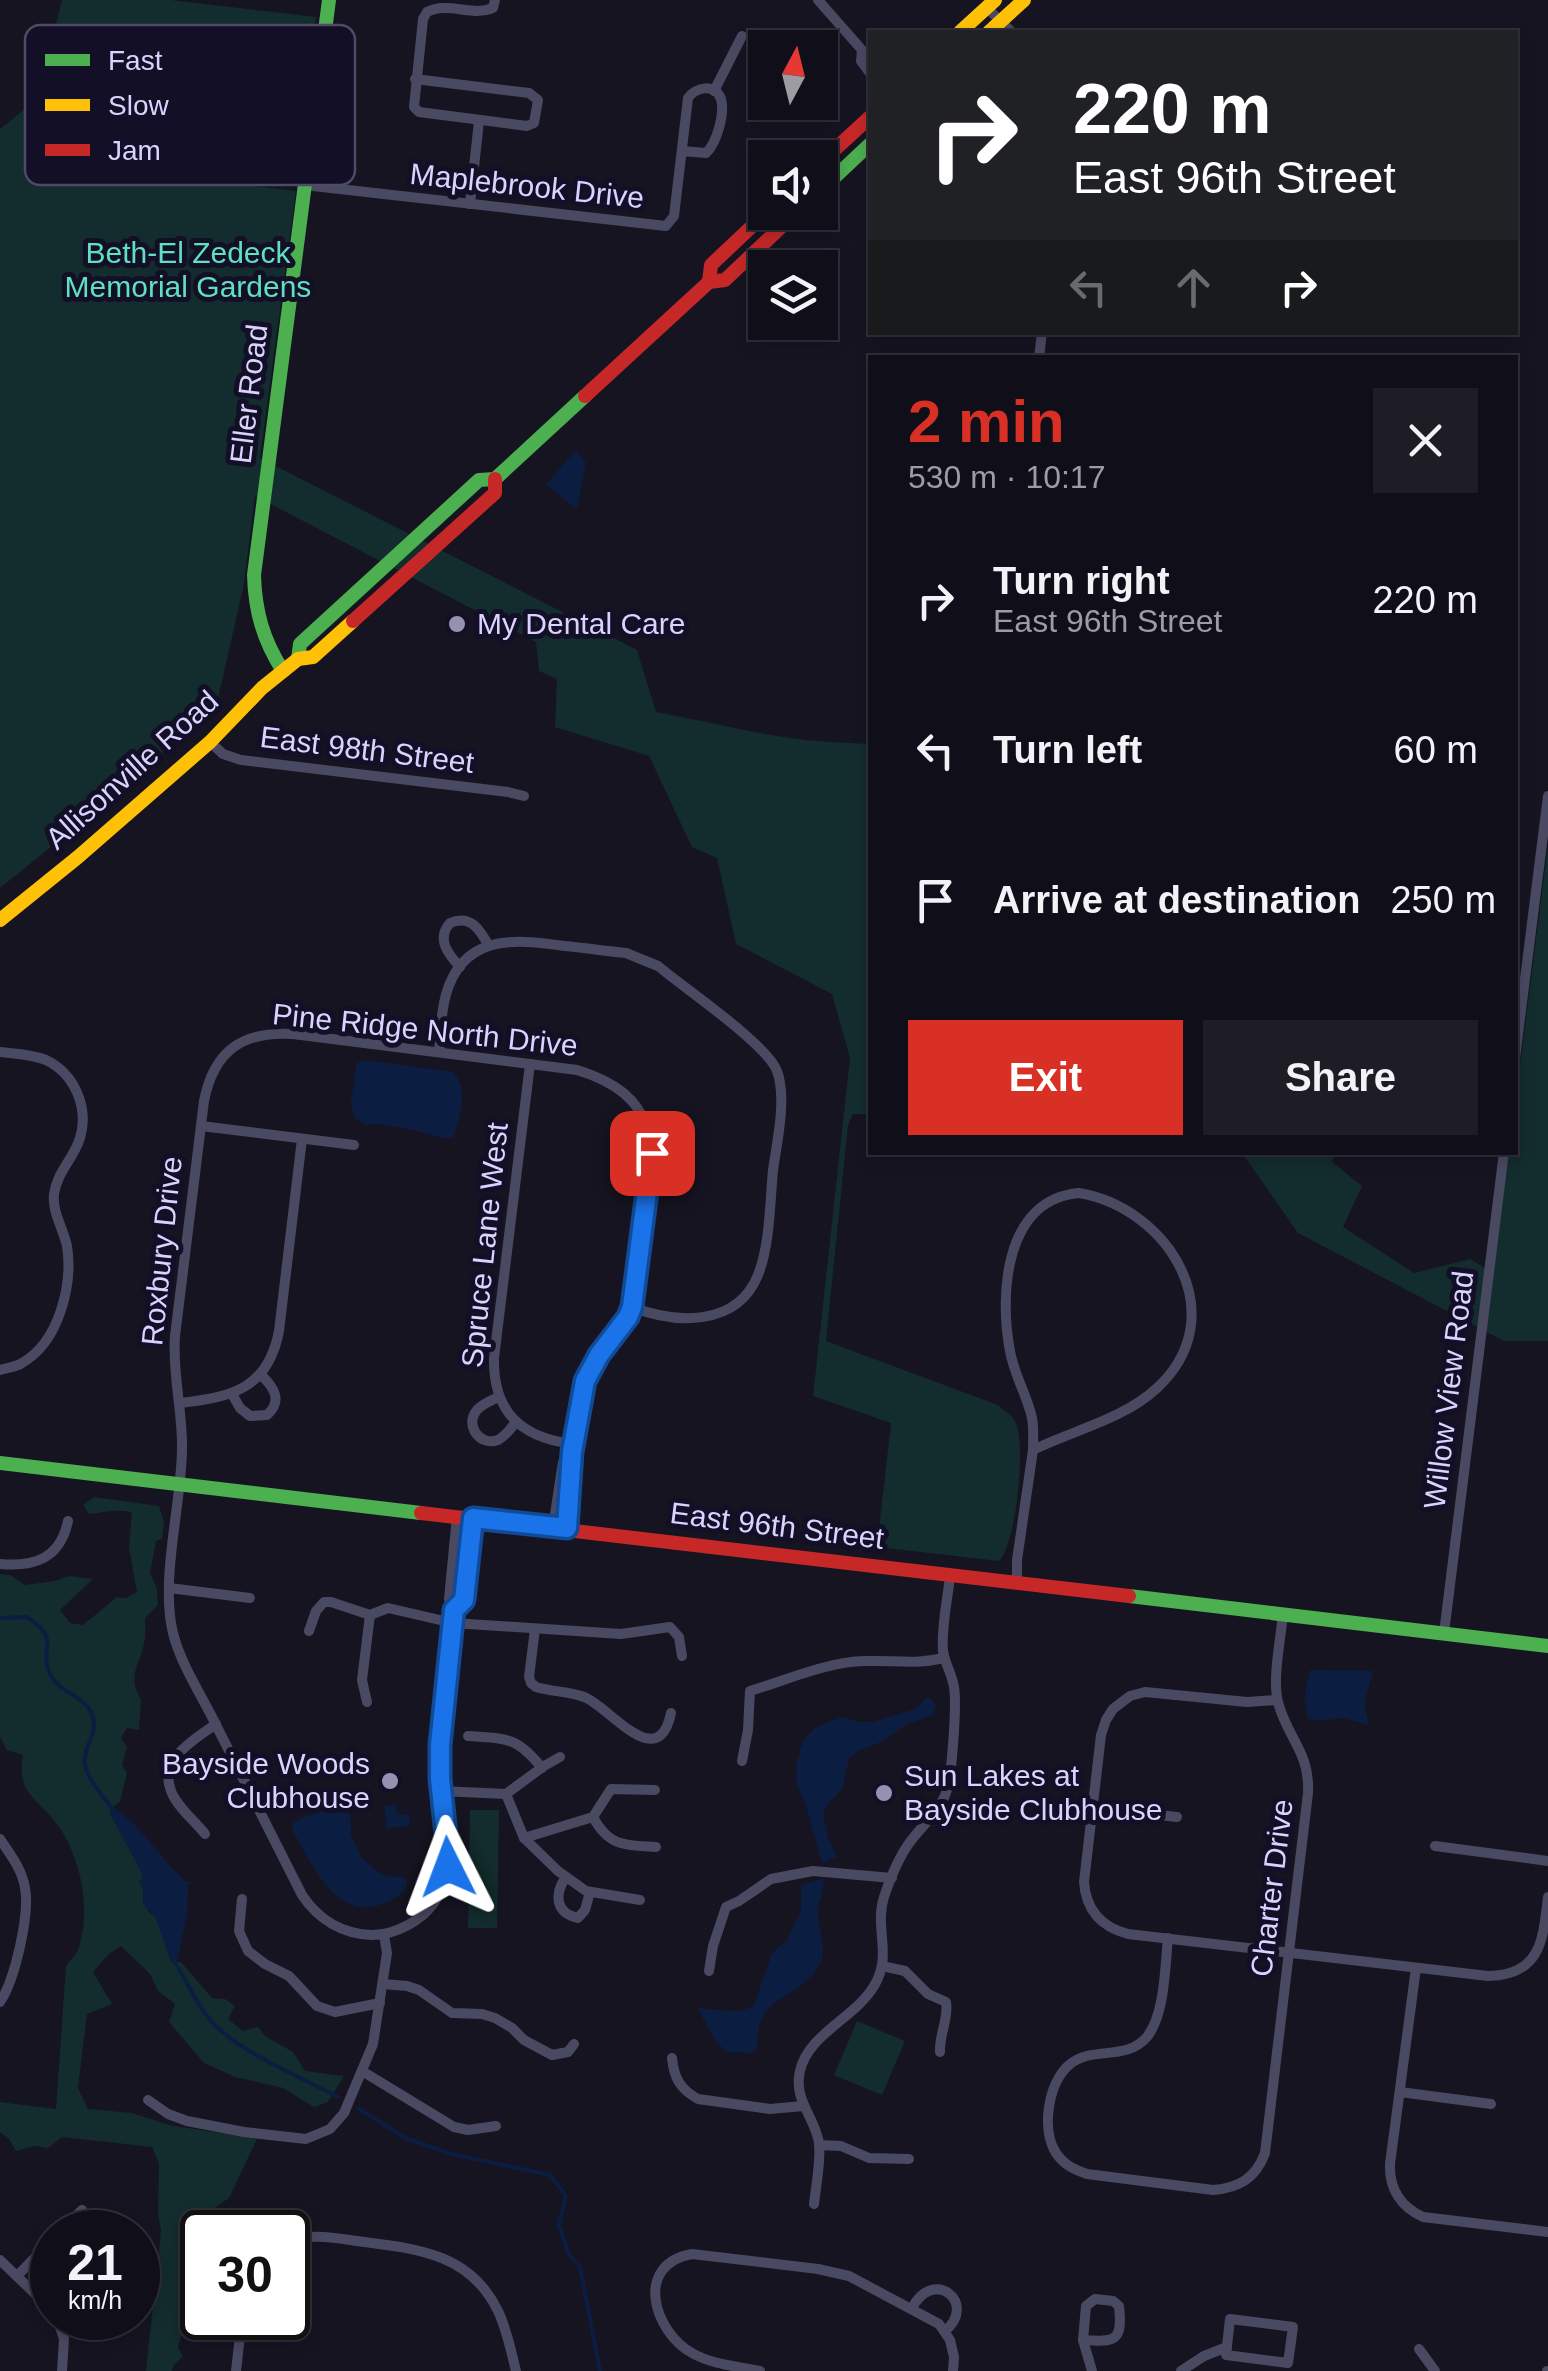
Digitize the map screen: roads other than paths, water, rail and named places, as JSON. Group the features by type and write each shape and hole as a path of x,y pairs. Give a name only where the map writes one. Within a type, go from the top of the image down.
{"main road":[{"name":"Eller Road","path":"326,25 329,0"},
{"path":"1001,29 1024,0"},
{"path":"962,30 991,4"},
{"path":"838,146 868,119"},
{"path":"838,174 868,146"},
{"name":"Eller Road","path":"282,671 259,627 254,575 304,185"},
{"name":"Allisonville Road","path":"709,282 711,265 748,230"},
{"name":"Allisonville Road","path":"0,920 78,858 210,742 262,688 298,659 300,644 444,511 479,480 494,479 709,282 725,280 778,230"},
{"name":"East 96th Street","path":"0,1462 1548,1646"}],"street":[{"path":"416,79 529,93 538,100 531,124 479,121 414,107 416,79 423,19 427,12 440,7 482,12 493,8 495,0"},
{"path":"818,0 866,50"},
{"path":"991,4 1001,29"},
{"name":"Maplebrook Drive","path":"714,90 742,36"},
{"name":"Maplebrook Drive","path":"304,185 666,226 674,216 682,151 690,92 714,90 722,101 714,144 706,153 682,151"},
{"path":"470,204 479,121"},
{"name":"East 98th Street","path":"210,742 223,754 241,760 524,796"},
{"path":"1518,1036 1548,796"},
{"path":"460,967 444,945 450,923 462,920 474,924 489,946"},
{"path":"439,1052 444,1003 460,967 489,946 516,940 626,954 658,966 770,1058 781,1086 763,1256 749,1291 731,1307 699,1319 648,1314 632,1307 585,1381 573,1448 564,1462 560,1528"},
{"name":"Pine Ridge North Drive","path":"247,1040 270,1033 293,1034 576,1070 603,1080 642,1116 652,1153 632,1307"},
{"name":"Roxbury Drive","path":"247,1040 232,1048 212,1073 201,1126 174,1352 183,1427 168,1588 170,1616 183,1660 310,1906 337,1928 366,1935 384,1934"},
{"path":"0,1052 45,1060 62,1071 76,1088 83,1112 80,1141 54,1191 66,1246 68,1280 61,1311 41,1346 22,1363 0,1370"},
{"name":"Spruce Lane West","path":"516,1422 498,1397 494,1358 530,1064"},
{"path":"201,1126 354,1145"},
{"path":"180,1403 232,1394 261,1374 274,1355 302,1139"},
{"name":"Willow View Road","path":"1444,1634 1504,1155"},
{"path":"1016,1583 1033,1450 1032,1416 1015,1372 1006,1325 1008,1272 1020,1235 1037,1209 1060,1195 1095,1196 1140,1219 1174,1256 1191,1294 1189,1332 1170,1374 1147,1397 1033,1450"},
{"path":"232,1394 250,1416 267,1415 275,1406 276,1394 261,1374"},
{"path":"498,1397 483,1405 472,1420 474,1431 484,1440 495,1441 506,1435 516,1422 526,1430 573,1448"},
{"path":"148,2100 187,2121 244,2132 306,2139 322,2134 338,2122 374,2044 387,1953 384,1934 422,1916 442,1888 449,1857 440,1734 454,1616 449,1599 457,1516"},
{"path":"454,1616 464,1600 473,1518"},
{"path":"0,1564 23,1566 48,1556 61,1541 68,1522"},
{"path":"814,2204 819,2145 798,2083 804,2058 868,1995 877,1980 884,1948 882,1908 892,1878 903,1852 938,1808 948,1786 955,1691 943,1641 950,1575"},
{"path":"168,1588 250,1598"},
{"path":"309,1631 316,1610 324,1602 331,1602 370,1615 388,1608 535,1629 621,1634 664,1626 677,1634 682,1656"},
{"name":"Charter Drive","path":"1168,1938 1158,2012 1148,2035 1128,2050 1078,2059 1063,2071 1056,2082 1048,2129 1054,2149 1066,2164 1088,2174 1213,2190 1239,2185 1256,2171 1266,2147 1308,1779 1304,1755 1277,1700 1284,1614"},
{"path":"367,1702 362,1680 370,1615"},
{"path":"535,1629 529,1676 536,1687 590,1699 624,1728 648,1738 662,1734 671,1713"},
{"path":"742,1761 750,1692 850,1663 914,1663 944,1658"},
{"path":"1277,1700 1248,1702 1144,1692 1113,1708 1103,1727 1084,1878 1086,1897 1100,1921 1112,1930 1128,1934 1504,1976 1534,1957 1546,1927 1548,1898"},
{"path":"206,1834 174,1797 169,1778 173,1761 182,1749 216,1724"},
{"path":"468,1736 511,1740 527,1750 542,1768"},
{"path":"442,1792 506,1794 560,1757"},
{"path":"524,1838 592,1817 611,1789 656,1790"},
{"path":"506,1794 524,1838 566,1877 590,1892 640,1900"},
{"path":"1093,1808 1176,1817"},
{"path":"592,1817 603,1834 616,1843 656,1847"},
{"path":"0,1839 21,1873 26,1904 12,1979 0,2002"},
{"path":"1435,1846 1548,1861"},
{"path":"709,1971 726,1907 766,1881 820,1871 892,1878"},
{"path":"566,1877 557,1898 568,1915 578,1918 583,1914 590,1892"},
{"path":"242,1899 239,1930 248,1951 289,1976 317,2006 336,2012 380,2002"},
{"path":"882,1966 905,1971 928,1994 946,2002 940,2052"},
{"path":"1416,1968 1390,2170 1396,2195 1415,2214 1432,2219 1548,2232"},
{"path":"383,1984 419,1990 452,2013 495,2018 548,2054 565,2053 574,2044"},
{"path":"672,2058 679,2084 698,2099 770,2109 803,2106"},
{"path":"362,2071 454,2127 468,2130 496,2126"},
{"path":"1400,2092 1491,2104"},
{"path":"819,2145 841,2146 869,2158 909,2159"},
{"path":"310,2238 416,2248 444,2258 476,2281 495,2305 516,2371"},
{"path":"760,2371 718,2364 683,2348 669,2334 660,2316 656,2286 668,2264 692,2254 849,2276 932,2318 945,2331 953,2350 953,2371"},
{"path":"0,2260 30,2287"},
{"path":"18,2275 30,2263"},
{"path":"912,2308 918,2297 933,2288 947,2292 956,2303 958,2314 945,2331"},
{"path":"1083,2340 1108,2342 1115,2338 1120,2313 1116,2303 1095,2299 1088,2303 1083,2340 1092,2371"},
{"path":"1230,2318 1293,2327 1288,2364 1226,2355 1226,2347 1230,2318"},
{"path":"62,2371 64,2340"},
{"path":"236,2371 240,2340"},
{"path":"1181,2371 1226,2347"},
{"path":"1418,2350 1435,2371"}],"water":[{"path":"576,450 586,463 577,509 546,485"},
{"path":"365,1060 453,1072 462,1095 454,1138 367,1125 354,1118 351,1102 357,1063"},
{"path":"1310,1670 1373,1671 1364,1705 1369,1725 1343,1718 1308,1719 1304,1699"},
{"path":"928,1697 936,1705 933,1715 907,1724 849,1758 843,1787 823,1814 837,1857 822,1863 797,1785 796,1765 804,1739 815,1728 842,1717 873,1722 915,1709"},
{"path":"350,1803 351,1834 361,1857 380,1874 407,1881 405,1891 384,1903 366,1907 350,1904 336,1895 312,1866 292,1829 293,1823 301,1818"},
{"path":"395,1804 397,1815 409,1814 410,1825 387,1829 384,1806"},
{"path":"113,1807 133,1823 186,1882 191,1881 177,1963 180,1971 171,1961 156,1918 143,1904 139,1882 142,1873 110,1813"},
{"path":"823,1879 818,1908 821,1961 809,1979 765,2013 756,2050 726,2052 697,2008 734,2011 754,2005 772,1953 787,1940 801,1911 801,1885"}],"waterway":[{"path":"0,1618 27,1617 44,1632 51,1676 91,1712 94,1726 85,1765 114,1811"},
{"path":"179,1969 202,2010 224,2033 254,2054 338,2097"},
{"path":"358,2108 405,2138 452,2154 550,2175 566,2196 559,2225 569,2255 580,2267 600,2371"}],"place":[{"name":"My Dental Care","path":"457,624"},
{"name":"Bayside Woods Clubhouse","path":"390,1781"},
{"name":"Sun Lakes at Bayside Clubhouse","path":"884,1793"}],"park label":[{"name":"Beth-El Zedeck Memorial Gardens","path":"188,270"}]}
